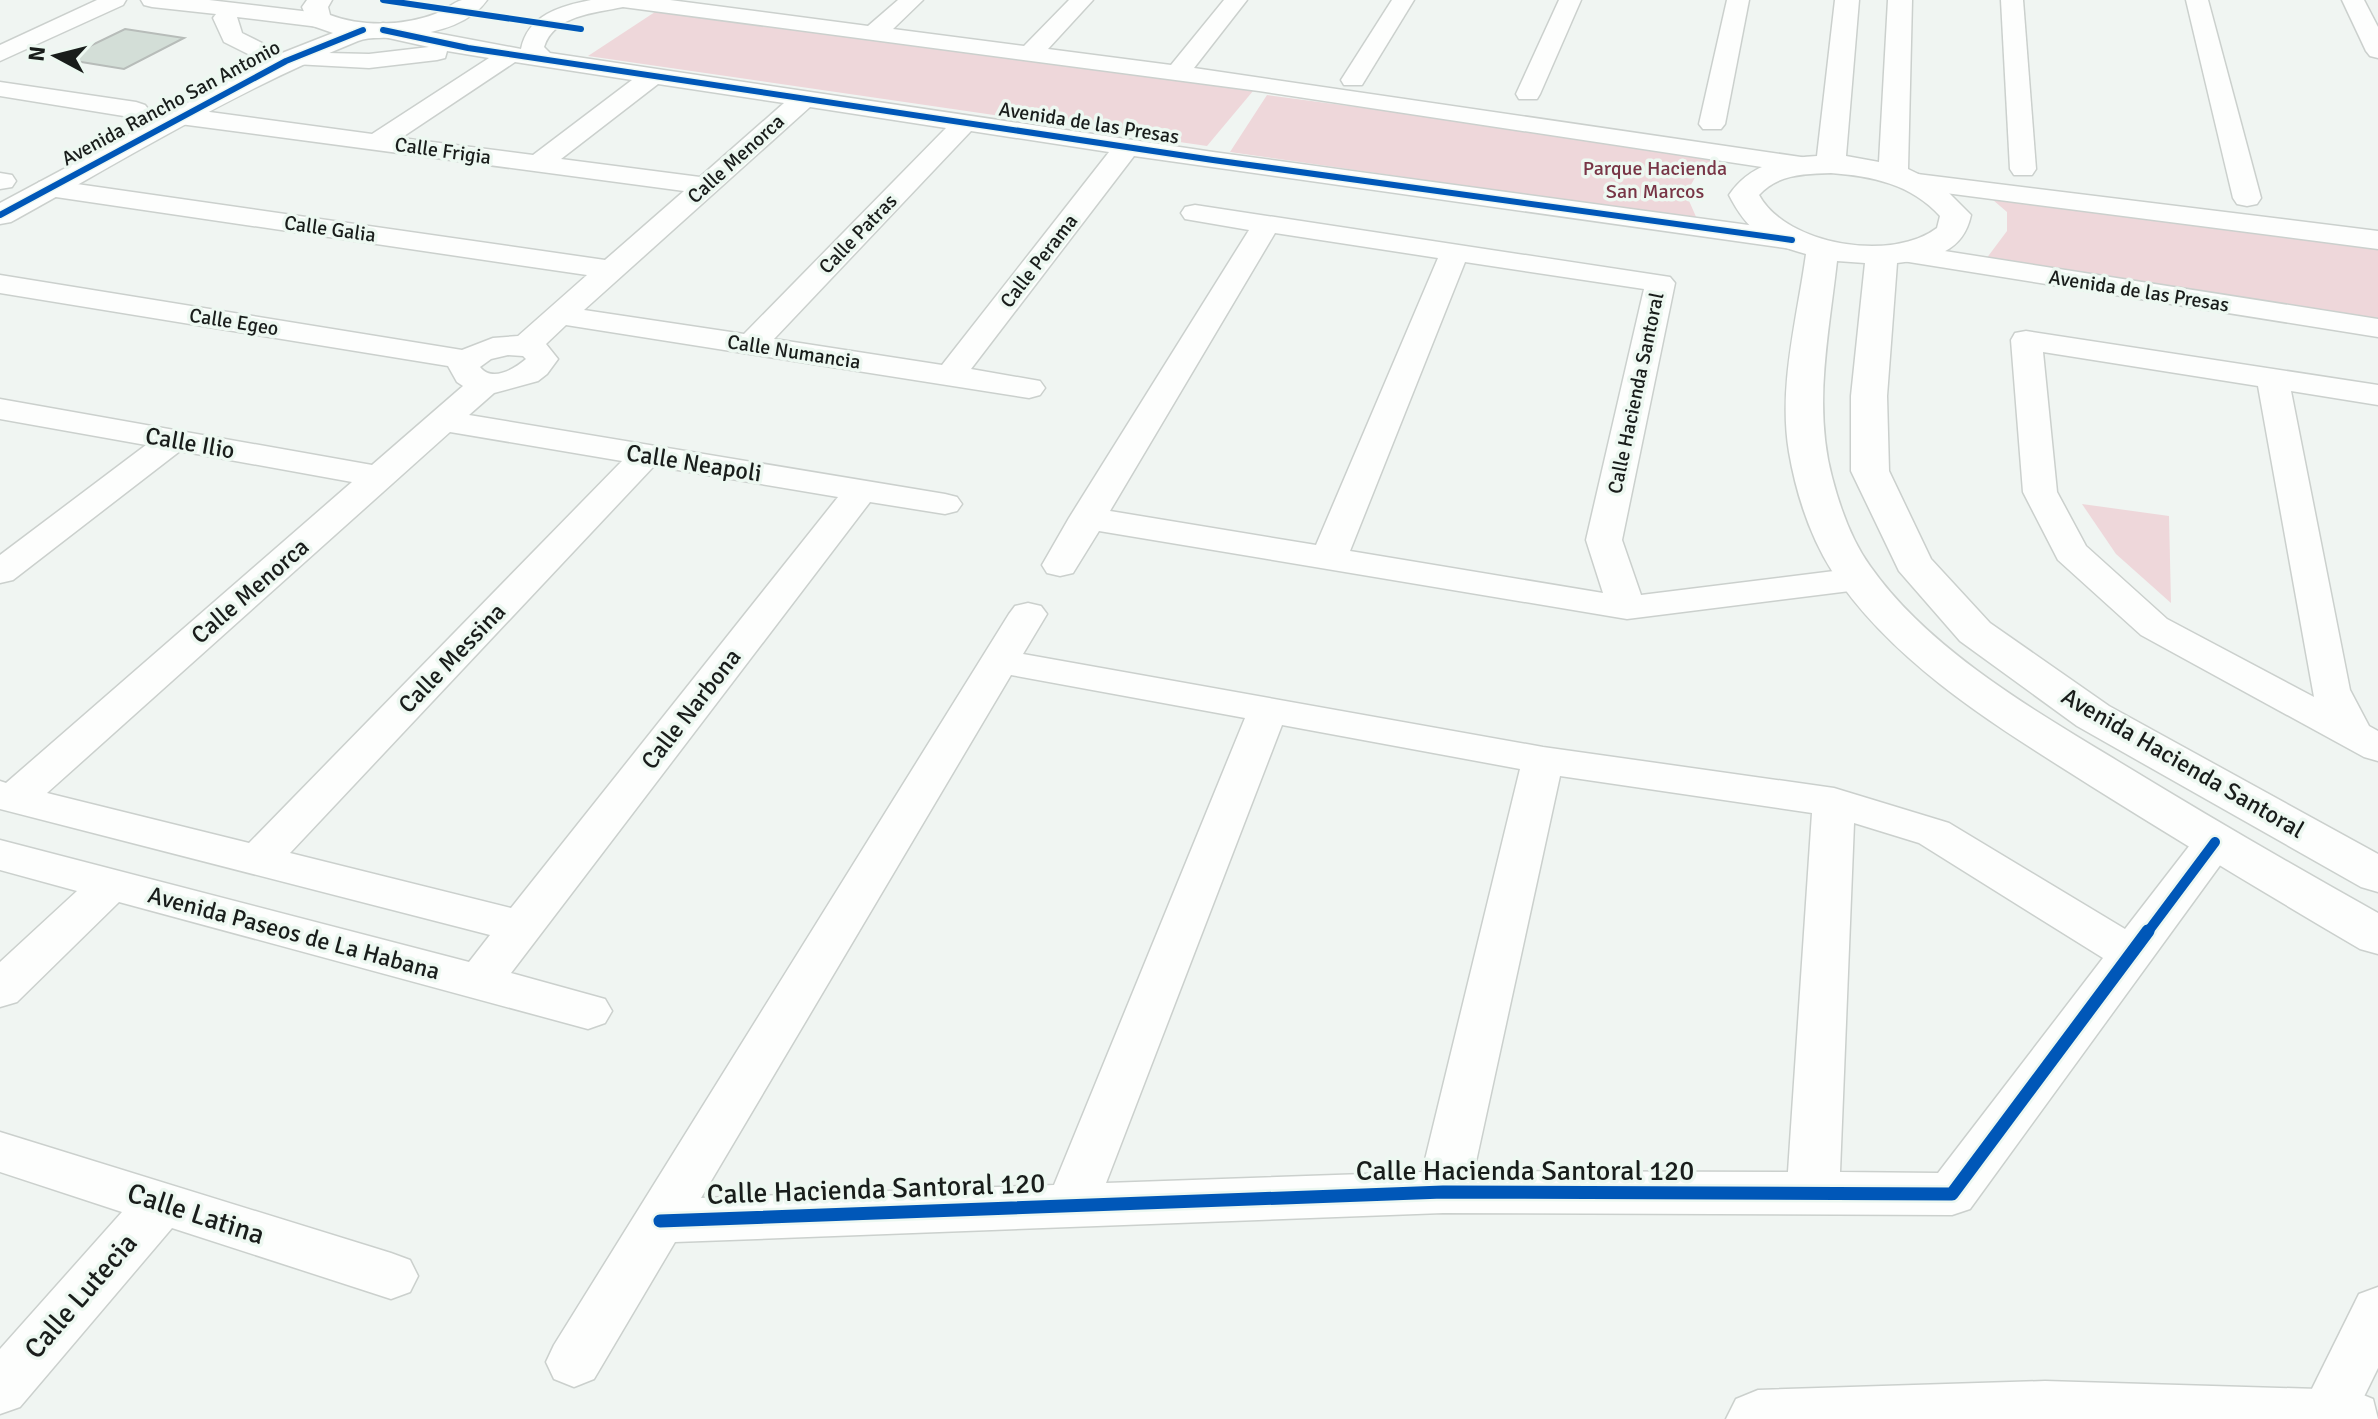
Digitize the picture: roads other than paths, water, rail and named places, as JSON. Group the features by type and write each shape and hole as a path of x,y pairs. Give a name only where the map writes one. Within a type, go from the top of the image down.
{"street":[{"path":"0,54 115,0"},
{"path":"169,1 229,11 322,14 373,30 419,26 450,17 475,0"},
{"path":"542,59 532,48 533,36 545,24 620,0 1177,73 1905,178 2378,240"},
{"path":"730,15 750,0"},
{"path":"874,33 912,0"},
{"path":"1030,54 1082,0"},
{"path":"1177,73 1236,0"},
{"path":"1353,80 1403,0"},
{"path":"1528,94 1570,0"},
{"path":"1712,124 1738,0"},
{"path":"1816,165 1843,44 1847,0"},
{"path":"1900,0 1897,49 1905,178"},
{"path":"2012,0 2023,169"},
{"path":"2197,0 2247,198"},
{"path":"2353,0 2378,51"},
{"path":"229,11 225,18 232,37 256,49"},
{"name":"Avenida Rancho San Antonio","path":"224,63 322,14"},
{"name":"Avenida de las Presas","path":"373,30 510,55 804,99 1807,244"},
{"name":"Avenida Rancho San Antonio","path":"95,131 136,110 177,103 373,30"},
{"path":"1843,44 1897,49"},
{"path":"294,57 369,61 431,54 461,47"},
{"path":"377,142 510,55"},
{"path":"538,164 653,76"},
{"path":"0,89 136,110"},
{"name":"Calle Menorca","path":"7,797 443,421 477,372 512,381 534,372 542,359 540,354 525,346 804,99"},
{"name":"Avenida Rancho San Antonio","path":"0,215 49,188 177,103"},
{"name":"Calle Frigia","path":"177,103 377,142 706,186"},
{"name":"Calle Patras","path":"751,345 965,123"},
{"name":"Calle Perama","path":"950,376 1127,147"},
{"path":"1816,165 1762,176 1753,181 1744,195 1748,210 1764,226 1807,244 1891,254 1933,245 1952,232 1956,215 1943,197 1905,178"},
{"name":"Avenida Rancho San Antonio","path":"1,182 28,167"},
{"name":"Calle Galia","path":"49,188 611,270"},
{"name":"Calle Hacienda Santoral","path":"1195,213 1660,283 1604,540 1627,608"},
{"path":"1060,565 1267,223"},
{"name":"Avenida Hacienda Santoral","path":"1807,244 1803,419 1812,475 1829,528 1858,579 1898,623 1997,706 2215,842 2378,936"},
{"path":"1329,557 1455,252"},
{"name":"Avenida de las Presas","path":"1891,254 2378,328"},
{"name":"Avenida Hacienda Santoral","path":"1891,254 1869,396 1870,471 1913,563 1975,632 2093,716 2378,875"},
{"name":"Calle Egeo","path":"0,284 477,372"},
{"name":"Calle Numancia","path":"559,315 1029,388"},
{"path":"2365,740 2154,627 2071,552 2040,492 2026,340 2378,395"},
{"path":"2273,379 2330,690 2365,740"},
{"name":"Calle Ilio","path":"0,409 380,477"},
{"name":"Calle Neapoli","path":"443,421 945,504"},
{"path":"0,571 174,440"},
{"name":"Calle Messina","path":"257,861 646,455"},
{"name":"Calle Narbona","path":"479,982 861,490"},
{"path":"1087,518 1627,608 1858,579"},
{"name":"Calle Hacienda Santoral 120","path":"574,1362 1028,614"},
{"path":"999,661 1543,760 1834,802 1934,833 2130,953"},
{"name":"Calle Hacienda Santoral 120","path":"1071,1206 1268,710"},
{"name":"Calle Hacienda Santoral 120","path":"1443,1192 1543,760"},
{"path":"7,797 522,927"},
{"path":"1813,1194 1834,802"},
{"name":"Calle Hacienda Santoral 120","path":"660,1221 1443,1192 1952,1194 2215,842"},
{"name":"Avenida Paseos de La Habana","path":"0,855 588,1011"},
{"path":"0,990 111,884"},
{"name":"Calle Latina","path":"0,1152 391,1276"},
{"name":"Calle Lutecia","path":"0,1389 161,1204"},
{"path":"1758,1419 2045,1409 2338,1418 2378,1311"}],"park label":[{"name":"Parque Hacienda San Marcos","path":"1655,180"}]}
